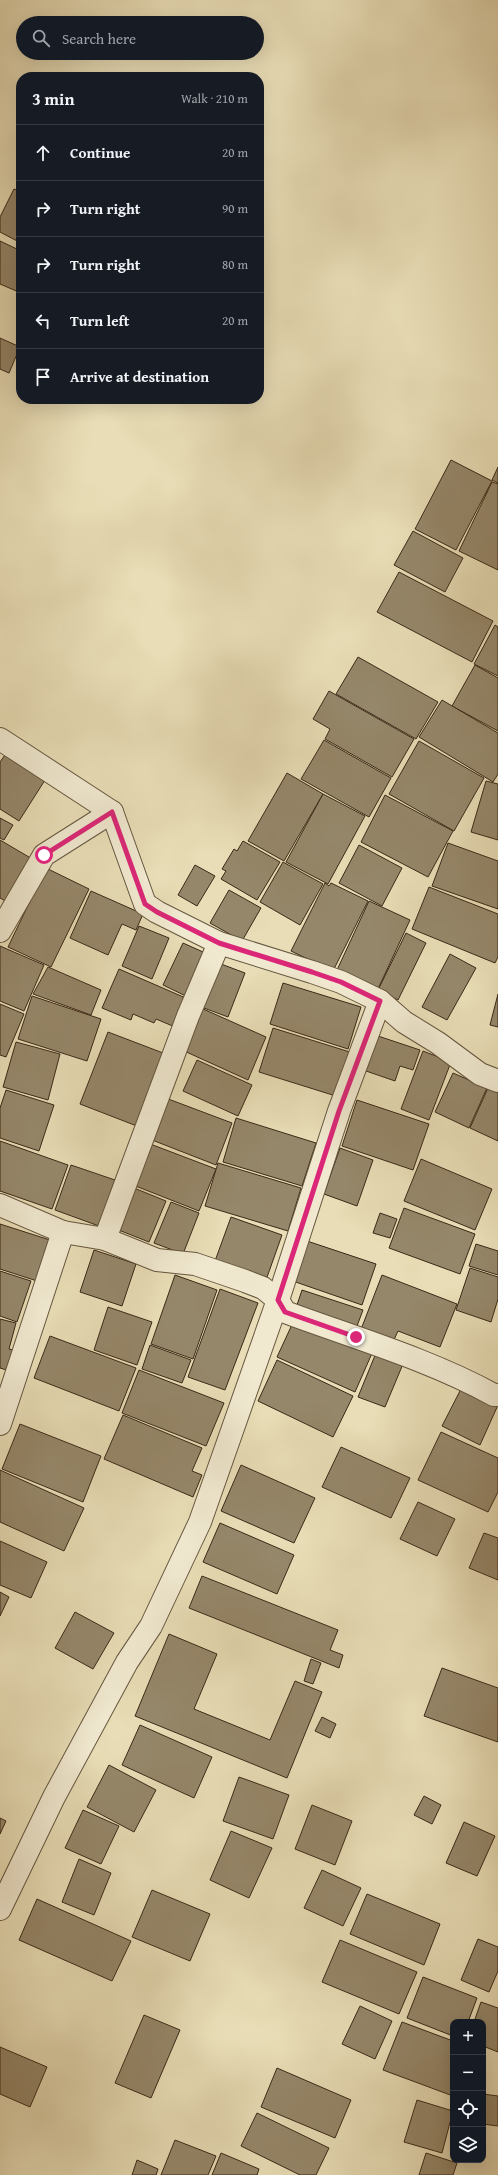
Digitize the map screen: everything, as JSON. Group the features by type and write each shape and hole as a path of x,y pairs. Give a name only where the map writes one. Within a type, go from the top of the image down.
{"street":[{"path":"0,739 112,812 145,904 157,912 219,943 341,982 380,1001 404,1022 438,1043 480,1074 498,1081"},
{"path":"0,931 44,855 112,812"},
{"path":"105,1239 188,1016 219,943"},
{"path":"0,1909 54,1797 127,1662 151,1626 200,1522 278,1300 339,1111 380,1001"},
{"path":"0,1205 63,1232 105,1239 157,1260 195,1264 263,1288 278,1300 285,1312 386,1348 462,1378 494,1395 498,1395"},
{"path":"0,1424 63,1232"}],"building":[{"path":"14,189 16,190 16,240 0,232 0,217"},
{"path":"0,241 16,249 16,291 0,284"},
{"path":"0,338 16,345 16,356 9,373 0,369"},
{"path":"451,460 492,481 456,550 415,529"},
{"path":"498,467 498,483 492,480"},
{"path":"492,482 498,484 498,570 459,551"},
{"path":"413,531 463,558 445,592 394,565"},
{"path":"399,572 493,621 472,662 377,612"},
{"path":"495,625 498,627 498,676 474,664"},
{"path":"358,657 438,702 416,739 336,694"},
{"path":"475,665 498,678 498,731 452,706"},
{"path":"329,691 414,739 392,777 325,739 330,729 313,719"},
{"path":"442,700 498,733 498,774 493,782 419,737"},
{"path":"324,740 391,778 369,817 301,779"},
{"path":"419,741 484,778 454,831 389,794"},
{"path":"5,755 45,780 19,821 0,809 0,762"},
{"path":"287,773 323,794 284,861 248,841"},
{"path":"486,781 498,784 498,840 471,832"},
{"path":"323,794 365,816 328,884 286,862"},
{"path":"385,795 453,831 428,877 361,842"},
{"path":"0,818 13,825 4,840 0,838"},
{"path":"0,840 34,860 9,903 0,898"},
{"path":"243,841 280,862 257,900 221,879 226,871 222,869 234,849 237,851"},
{"path":"448,843 498,861 498,909 432,886"},
{"path":"359,845 402,868 382,906 339,883"},
{"path":"283,862 323,884 300,925 260,902"},
{"path":"195,865 215,876 197,906 178,895"},
{"path":"46,868 89,889 51,967 8,947"},
{"path":"325,883 329,886 331,883 368,901 333,971 291,951"},
{"path":"429,887 498,914 498,957 495,963 412,929"},
{"path":"229,890 261,908 242,941 210,923"},
{"path":"91,891 143,914 136,930 122,924 108,955 70,938"},
{"path":"369,901 410,920 378,989 337,970"},
{"path":"139,926 169,938 152,979 122,966"},
{"path":"406,933 426,943 398,1000 378,990"},
{"path":"183,943 212,956 192,999 163,985"},
{"path":"0,946 44,965 24,1011 0,1001"},
{"path":"450,954 476,968 447,1020 422,1007"},
{"path":"213,961 245,973 228,1017 196,1005"},
{"path":"48,967 101,990 91,1015 33,994"},
{"path":"119,969 188,999 175,1027 156,1019 154,1023 133,1014 131,1020 102,1008"},
{"path":"283,983 361,1007 348,1049 270,1024"},
{"path":"498,994 498,1027 490,1025"},
{"path":"32,996 101,1019 87,1061 18,1039"},
{"path":"0,1004 24,1014 6,1057 0,1055"},
{"path":"201,1008 266,1037 248,1080 182,1050"},
{"path":"273,1028 353,1053 339,1097 259,1072"},
{"path":"108,1032 171,1056 142,1128 80,1104"},
{"path":"378,1036 420,1050 413,1070 400,1066 395,1081 366,1071"},
{"path":"16,1042 60,1054 48,1100 3,1087"},
{"path":"423,1051 451,1062 429,1120 401,1109"},
{"path":"197,1060 252,1085 238,1116 183,1091"},
{"path":"453,1073 487,1088 469,1128 435,1112"},
{"path":"488,1088 498,1092 498,1141 470,1128"},
{"path":"6,1090 54,1105 39,1151 0,1138 0,1108"},
{"path":"163,1097 232,1123 216,1165 147,1138"},
{"path":"357,1100 429,1124 413,1170 342,1146"},
{"path":"236,1118 316,1143 302,1186 223,1162"},
{"path":"0,1141 68,1165 52,1209 0,1191"},
{"path":"145,1142 216,1169 199,1211 128,1183"},
{"path":"340,1148 373,1160 357,1206 324,1194"},
{"path":"421,1159 492,1189 475,1230 404,1201"},
{"path":"218,1163 301,1188 288,1231 205,1206"},
{"path":"71,1165 115,1180 99,1226 55,1210"},
{"path":"129,1186 166,1201 149,1242 111,1227"},
{"path":"171,1202 199,1213 183,1254 154,1243"},
{"path":"404,1208 475,1234 460,1274 389,1248"},
{"path":"380,1213 397,1219 390,1238 373,1233"},
{"path":"231,1217 282,1235 266,1280 215,1261"},
{"path":"0,1224 50,1240 37,1281 0,1269"},
{"path":"301,1239 376,1264 362,1305 287,1279"},
{"path":"476,1244 498,1251 498,1275 469,1266"},
{"path":"94,1250 136,1264 122,1306 80,1292"},
{"path":"470,1268 498,1277 498,1299 491,1322 456,1310"},
{"path":"0,1271 31,1281 17,1322 0,1316"},
{"path":"175,1275 217,1290 193,1359 151,1344"},
{"path":"382,1275 457,1304 440,1347 398,1331 392,1344 360,1332"},
{"path":"220,1289 258,1303 225,1390 188,1377"},
{"path":"302,1290 363,1310 354,1334 294,1314"},
{"path":"108,1307 152,1322 137,1365 94,1350"},
{"path":"296,1316 373,1351 355,1392 277,1357"},
{"path":"0,1319 16,1323 9,1349 16,1351 10,1371 0,1368"},
{"path":"50,1336 136,1368 119,1411 34,1378"},
{"path":"150,1345 191,1360 182,1383 142,1369"},
{"path":"376,1353 403,1364 385,1407 358,1397"},
{"path":"277,1360 353,1396 333,1437 258,1401"},
{"path":"139,1370 224,1403 206,1446 122,1413"},
{"path":"462,1387 498,1405 480,1445 442,1426"},
{"path":"123,1415 202,1448 192,1471 202,1475 193,1497 104,1459"},
{"path":"20,1424 101,1456 83,1502 2,1469"},
{"path":"441,1432 498,1458 498,1492 488,1512 418,1480"},
{"path":"341,1447 410,1478 391,1518 322,1487"},
{"path":"241,1465 315,1498 294,1543 221,1511"},
{"path":"0,1470 84,1508 64,1551 0,1522"},
{"path":"418,1502 455,1519 437,1556 400,1539"},
{"path":"220,1523 294,1555 277,1594 203,1562"},
{"path":"484,1533 498,1538 498,1580 469,1568"},
{"path":"0,1541 47,1562 31,1598 0,1585"},
{"path":"202,1576 338,1630 330,1650 343,1655 339,1668 189,1608"},
{"path":"0,1592 9,1597 0,1616"},
{"path":"75,1612 114,1633 93,1669 55,1648"},
{"path":"169,1634 217,1654 194,1709 270,1740 295,1681 322,1692 287,1778 135,1716"},
{"path":"311,1659 321,1663 313,1684 304,1681"},
{"path":"442,1668 498,1688 498,1742 424,1716"},
{"path":"322,1717 336,1724 330,1738 315,1731"},
{"path":"140,1725 212,1757 194,1798 122,1765"},
{"path":"109,1765 156,1790 134,1832 87,1807"},
{"path":"239,1777 289,1795 273,1839 223,1821"},
{"path":"424,1796 441,1805 432,1824 414,1815"},
{"path":"312,1805 352,1821 335,1865 295,1849"},
{"path":"83,1810 119,1826 101,1864 65,1848"},
{"path":"0,1818 6,1821 0,1834"},
{"path":"464,1822 495,1836 477,1876 446,1863"},
{"path":"231,1831 272,1848 249,1898 210,1880"},
{"path":"79,1859 111,1873 94,1915 62,1902"},
{"path":"322,1870 361,1888 343,1926 304,1908"},
{"path":"152,1890 210,1914 190,1961 132,1937"},
{"path":"367,1894 440,1924 424,1965 350,1934"},
{"path":"37,1899 131,1941 112,1981 19,1940"},
{"path":"478,1939 498,1947 498,1971 489,1992 461,1980"},
{"path":"340,1940 417,1972 399,2014 322,1982"},
{"path":"423,1977 477,1998 469,2019 450,2019 450,2035 407,2018"},
{"path":"481,2002 498,2008 498,2052 486,2047 486,2019 475,2019"},
{"path":"360,2006 392,2021 375,2059 342,2044"},
{"path":"144,2015 180,2030 151,2098 115,2083"},
{"path":"402,2022 450,2040 450,2095 383,2070"},
{"path":"0,2047 47,2067 30,2107 0,2094"},
{"path":"277,2068 351,2100 335,2138 261,2107"},
{"path":"486,2094 498,2096 498,2126 486,2124"},
{"path":"417,2100 450,2110 450,2122 442,2153 404,2142"},
{"path":"257,2113 329,2148 316,2175 300,2175 241,2146"},
{"path":"175,2140 216,2156 208,2175 161,2175"},
{"path":"221,2153 259,2169 257,2175 212,2175"},
{"path":"426,2153 450,2161 450,2163 457,2163 453,2175 419,2175"},
{"path":"137,2160 158,2169 156,2175 132,2175"}],"route":[{"path":"44,855 112,812 145,904 157,912 172,918 219,943 284,962 341,982 380,1001 339,1111 278,1300 285,1312 356,1337"}]}
